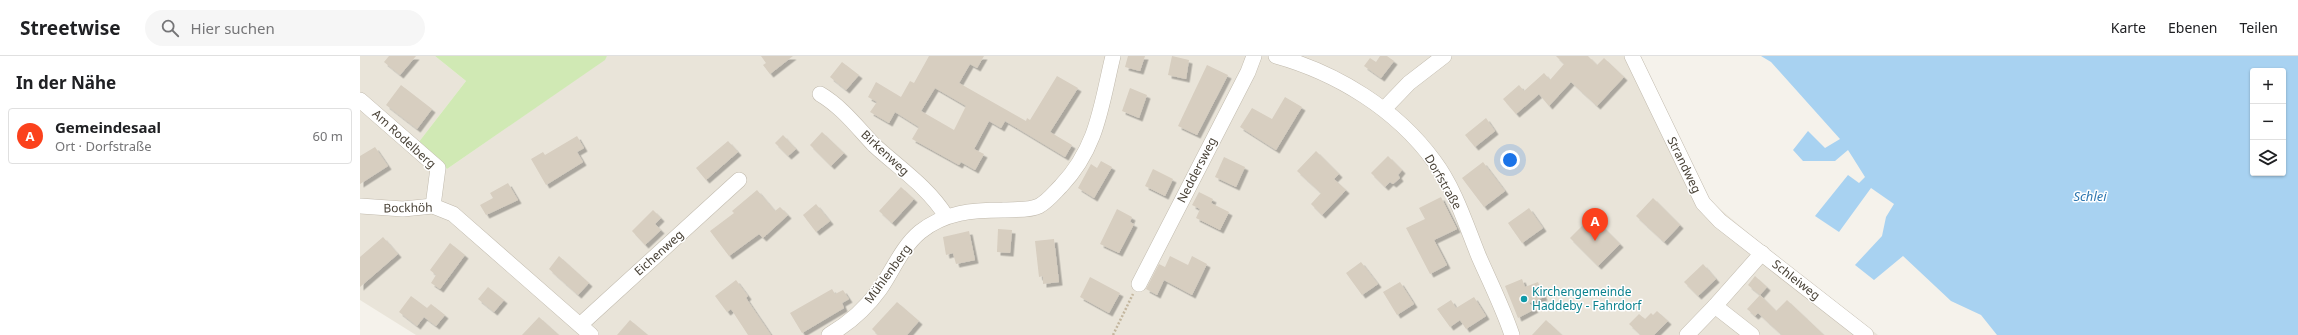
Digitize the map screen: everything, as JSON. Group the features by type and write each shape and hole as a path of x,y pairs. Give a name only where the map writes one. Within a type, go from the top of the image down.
{"street":[{"name":"Mühlenberg","path":"829,335 859,313 879,290 898,257 920,232 946,216 970,210 1038,207 1050,198 1067,180 1090,147 1099,117 1113,56"},
{"name":"Neddersweg","path":"1139,284 1248,72 1254,56"},
{"name":"Dorfstraße","path":"1276,56 1309,66 1327,74 1384,109 1411,133 1435,162 1454,195 1512,335"},
{"path":"1384,109 1409,83 1444,56"},
{"name":"Strandweg","path":"1632,56 1703,203 1720,220 1762,253"},
{"name":"Birkenweg","path":"820,94 832,101 875,145 935,199 946,216"},
{"name":"Am Rodelberg","path":"360,100 438,168 433,206"},
{"name":"Eichenweg","path":"490,245 585,330 739,180"},
{"name":"Bockhöh","path":"360,206 403,208 433,206 453,214 490,245"},
{"name":"Schleiweg","path":"1687,335 1762,253 1866,335"},
{"path":"1715,306 1752,335"}],"path":[{"path":"1112,335 1139,284"}],"shaded area":[{"path":"360,56 435,56 466,81 418,143 447,169 604,60 607,56 1637,56 1708,199 1765,247 1878,335 416,335 360,300"}],"green space":[{"path":"435,56 607,56 605,60 447,169 418,143 466,81"}],"water":[{"name":"Schlei","path":"1761,56 2298,56 2298,335 1997,335 1981,315 1951,301 1903,256 1874,280 1855,265 1882,236 1886,217 1894,204 1871,188 1839,232 1815,216 1848,175 1859,183 1865,177 1848,150 1835,161 1803,161 1793,150 1808,131 1825,148 1840,139 1771,62"}],"building":[{"path":"389,56 416,56 400,75 384,62"},
{"path":"761,56 793,56 770,74 763,65 766,63"},
{"path":"929,56 984,56 977,68 970,64 959,83 1026,121 1027,118 1030,120 1057,76 1078,88 1050,132 1072,145 1065,157 1005,121 1001,128 989,121 974,149 984,154 975,170 961,162 959,165 912,139 919,127 895,112 889,123 870,112 877,102 868,97 876,82 901,97 910,81 914,83","holes":["935,88 966,106 954,130 921,111"]},
{"path":"1128,56 1145,56 1140,71 1125,67"},
{"path":"1172,56 1189,60 1186,79 1168,75"},
{"path":"1380,56 1387,56 1394,61 1381,78 1364,66 1370,58 1376,62"},
{"path":"1556,56 1588,56 1597,65 1604,58 1624,77 1597,106 1571,82 1549,106 1539,94 1516,114 1503,99 1519,85 1524,91 1544,73 1550,80 1564,64"},
{"path":"842,62 859,75 846,90 830,77"},
{"path":"1207,65 1228,75 1197,135 1178,126"},
{"path":"401,85 432,109 417,129 386,105"},
{"path":"1130,88 1147,95 1139,118 1122,111"},
{"path":"1285,97 1302,107 1276,150 1240,127 1252,108 1272,119"},
{"path":"1486,118 1495,131 1475,147 1465,135"},
{"path":"822,132 844,153 831,166 810,145"},
{"path":"783,135 796,149 788,156 775,143"},
{"path":"577,136 584,148 577,152 583,162 546,185 531,159 543,152 545,155"},
{"path":"728,141 738,152 706,180 696,168"},
{"path":"375,147 388,166 360,184 360,156"},
{"path":"1316,151 1339,174 1334,179 1346,190 1322,215 1311,204 1321,193 1297,171"},
{"path":"1388,156 1402,170 1398,175 1400,178 1393,184 1390,182 1385,187 1371,173"},
{"path":"1224,157 1245,167 1236,187 1215,177"},
{"path":"1101,161 1112,167 1094,198 1078,188 1091,164 1097,168"},
{"path":"1483,162 1505,191 1484,207 1462,178"},
{"path":"1153,169 1173,179 1165,196 1145,186"},
{"path":"508,183 518,200 486,215 480,205 493,198 490,193"},
{"path":"901,187 914,199 892,223 879,211"},
{"path":"757,190 775,211 780,207 788,215 763,238 759,234 729,256 710,231 734,213 732,211"},
{"path":"1199,192 1213,199 1211,203 1229,212 1220,230 1196,218 1200,209 1192,205"},
{"path":"1441,197 1457,229 1434,240 1447,265 1430,274 1406,228 1425,219 1419,208"},
{"path":"1653,198 1680,225 1664,242 1636,216"},
{"path":"816,204 830,221 816,232 803,215"},
{"path":"1529,208 1543,228 1522,243 1508,223"},
{"path":"1117,209 1132,217 1130,222 1134,224 1119,253 1100,244"},
{"path":"653,210 661,218 655,224 661,230 645,245 632,231"},
{"path":"1592,216 1620,244 1598,266 1570,238"},
{"path":"998,229 1012,230 1010,253 997,252"},
{"path":"969,231 975,260 956,264 953,253 946,255 943,237"},
{"path":"383,237 398,254 360,287 360,257"},
{"path":"1054,239 1059,282 1043,284 1043,276 1039,277 1035,241"},
{"path":"450,243 465,255 440,289 431,283 436,275 430,270"},
{"path":"559,256 589,283 578,295 549,269"},
{"path":"1170,256 1188,265 1192,256 1207,264 1192,295 1164,280 1157,295 1146,289 1159,264 1165,267"},
{"path":"1361,262 1378,284 1362,295 1346,273"},
{"path":"1703,264 1716,279 1698,296 1684,282"},
{"path":"1755,276 1767,287 1760,295 1748,285"},
{"path":"1090,277 1120,293 1109,313 1080,297"},
{"name":"Kirchengemeinde Haddeby - Fahrdorf","path":"1522,279 1525,287 1538,282 1544,297 1529,303 1535,309 1518,318 1505,286"},
{"path":"736,280 748,296 746,298 771,335 748,335 731,309 727,312 715,296"},
{"path":"1400,282 1414,304 1397,315 1383,292"},
{"path":"488,287 504,300 494,312 478,299"},
{"path":"832,289 835,294 843,290 849,299 842,303 844,308 802,333 790,313"},
{"path":"1760,295 1776,311 1787,300 1824,335 1782,335 1758,313 1755,316 1747,309"},
{"path":"411,296 427,308 431,304 445,315 436,326 424,317 417,326 399,312"},
{"path":"1474,297 1486,316 1466,329 1460,320 1450,327 1437,309 1451,300 1456,308"},
{"path":"897,302 919,321 907,335 878,335 872,329"},
{"path":"1657,311 1668,321 1654,335 1641,335 1629,324 1639,314 1645,319 1651,313 1653,315"},
{"path":"539,317 559,335 522,335"},
{"path":"630,320 648,335 617,335"},
{"path":"1546,320 1562,335 1532,335"}],"place":[{"name":"Gemeindesaal","path":"1595,241"},
{"name":"Kirchengemeinde Haddeby - Fahrdorf","path":"1524,299"}]}
